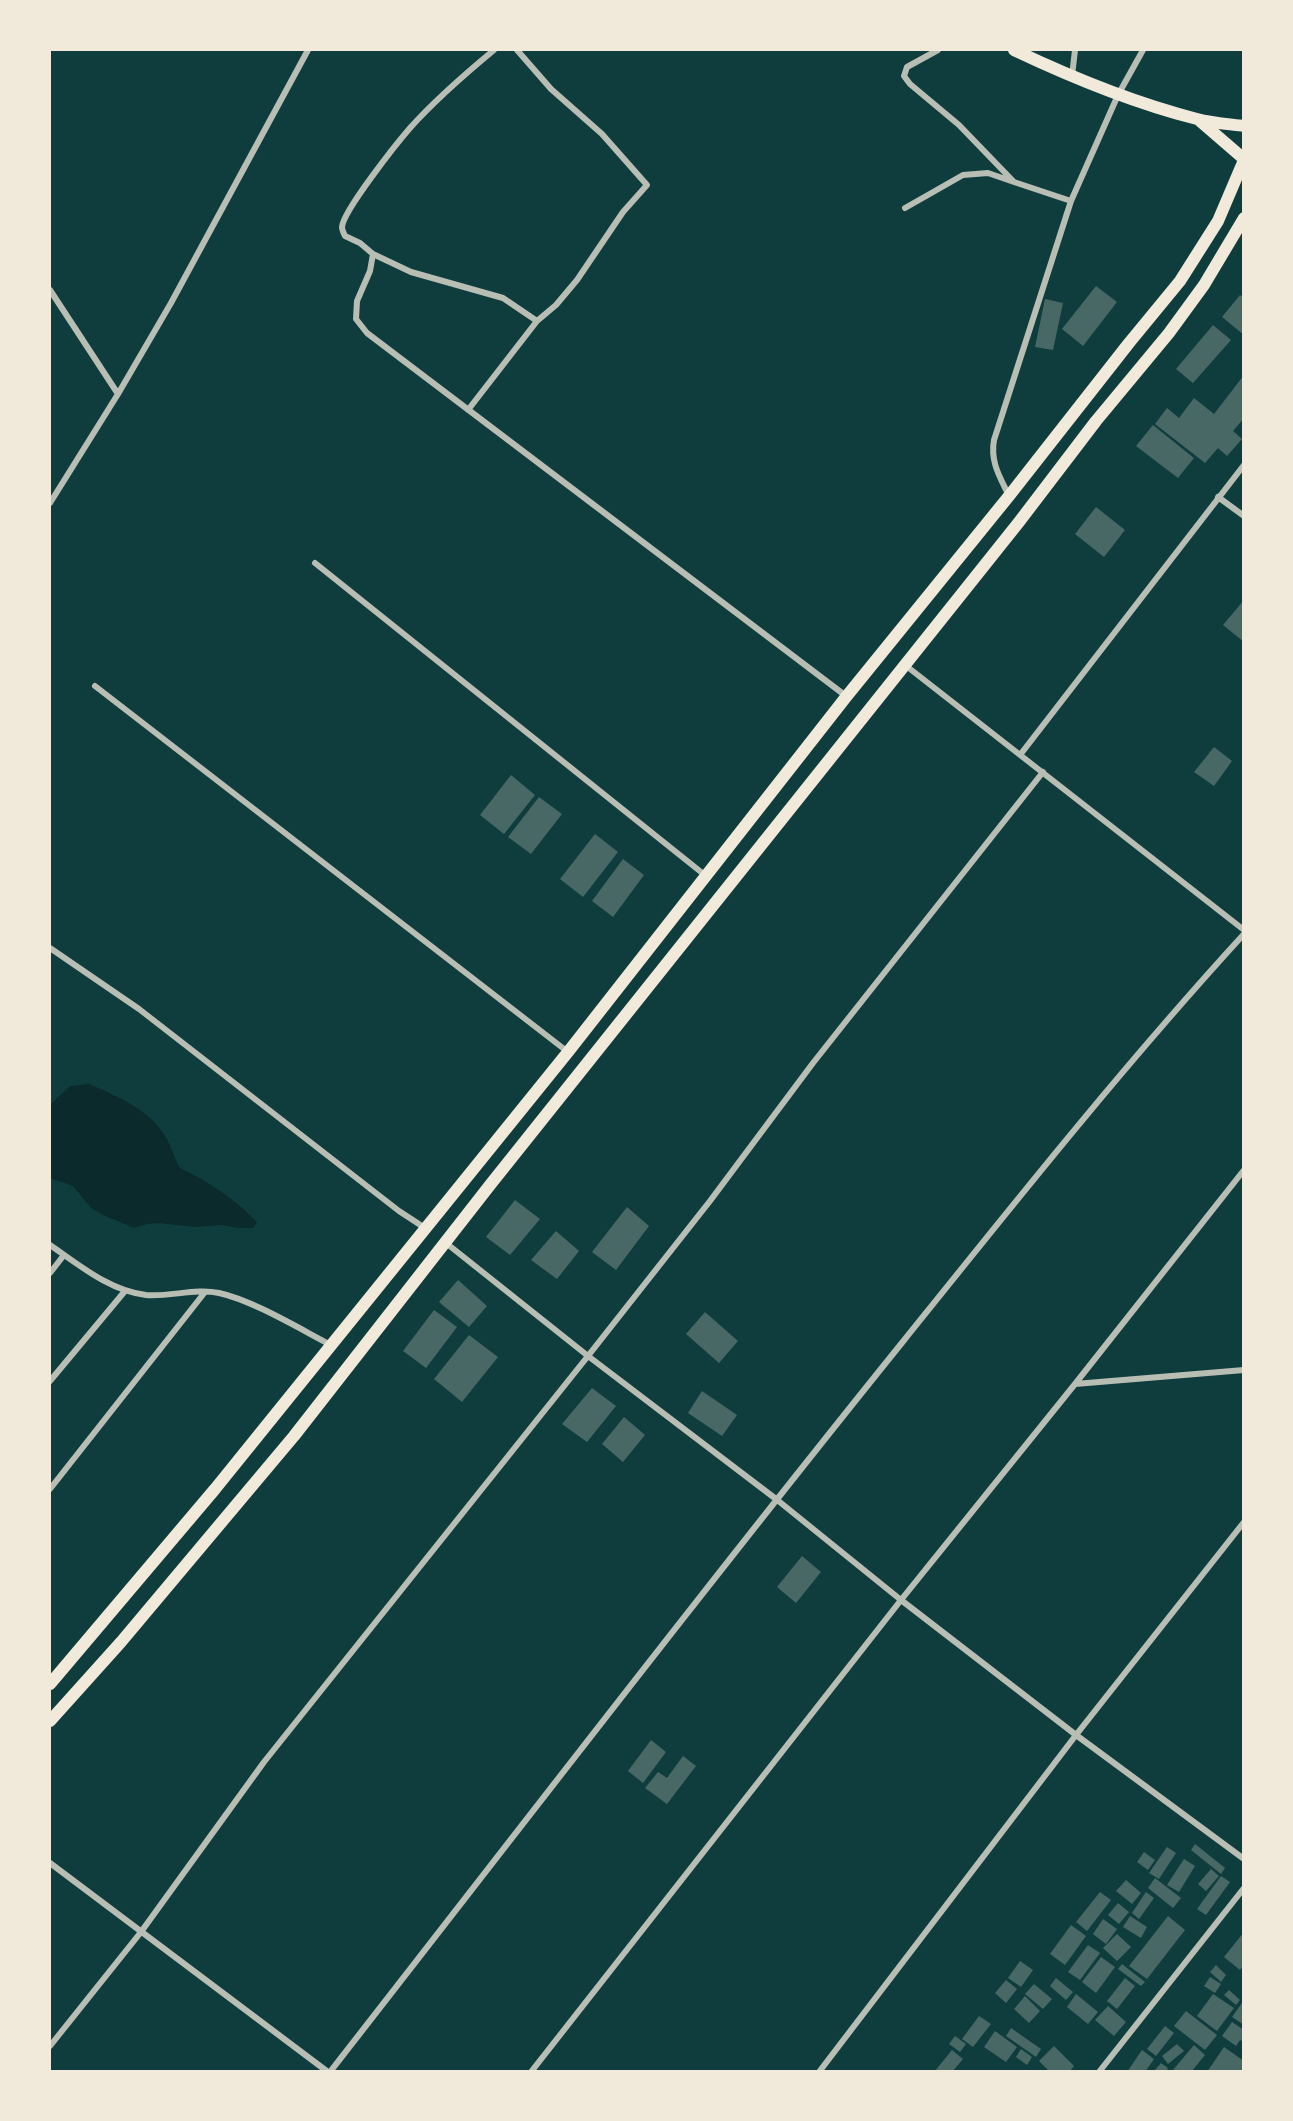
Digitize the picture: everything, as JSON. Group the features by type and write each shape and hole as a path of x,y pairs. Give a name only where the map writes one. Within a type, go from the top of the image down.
{"main road":[{"path":"1014,50 1118,95 1199,120 1244,126"},
{"path":"50,1684 332,1345 568,1052 846,697 1010,496 1180,281 1218,221 1244,159 1199,120"},
{"path":"50,1721 121,1642 294,1437 490,1185 1019,522 1096,421 1169,333 1204,285 1244,218"}],"street":[{"path":"50,503 171,303 308,50"},
{"path":"494,50 468,71 410,128 358,197 342,228 345,236 360,243 373,254 411,272 503,298 537,321"},
{"path":"468,410 537,321 556,305 577,280 623,212 647,185 602,134 551,89 517,50"},
{"path":"939,50 907,67 904,76 909,84 959,124 1014,182"},
{"path":"1072,77 1075,50"},
{"path":"1010,496 994,465 992,451 994,440 1071,201 1118,95 1143,50"},
{"path":"905,208 963,175 988,173 1071,201"},
{"path":"373,254 370,271 357,301 356,319 367,333 846,697"},
{"path":"50,290 118,394"},
{"path":"1020,754 1244,465"},
{"path":"1218,497 1244,516"},
{"path":"315,563 706,876"},
{"path":"50,1863 329,2072 776,1499 1048,1161 1244,932 905,665"},
{"path":"94,686 568,1052"},
{"path":"50,2046 141,1932 264,1762 710,1201 820,1054 1043,772"},
{"path":"50,948 139,1009 399,1211 425,1228"},
{"path":"531,2072 901,1600 1244,1170"},
{"path":"446,1243 588,1356 776,1499 901,1600 1076,1735 1244,1859"},
{"path":"50,1245 95,1276 124,1291 147,1295 219,1293 246,1302 332,1345"},
{"path":"50,1273 64,1255"},
{"path":"50,1381 124,1291"},
{"path":"50,1490 205,1292"},
{"path":"1075,1384 1244,1370"},
{"path":"819,2072 1076,1735 1244,1522"},
{"path":"1099,2072 1244,1888"}],"water":[{"path":"89,1084 128,1102 154,1122 164,1134 180,1168 211,1185 240,1206 257,1222 253,1228 222,1225 196,1227 158,1223 134,1228 91,1208 73,1186 50,1178 50,1105 70,1086"}],"building":[{"path":"1096,286 1117,302 1083,346 1062,329"},
{"path":"1240,295 1244,298 1244,335 1222,317"},
{"path":"1045,299 1063,303 1053,350 1035,347"},
{"path":"1213,325 1231,340 1193,383 1176,369"},
{"path":"1244,375 1244,418 1233,431 1242,439 1227,456 1218,448 1205,463 1155,424 1167,408 1179,418 1194,398 1214,414"},
{"path":"1153,425 1194,458 1178,478 1136,446"},
{"path":"1096,507 1125,530 1104,557 1075,534"},
{"path":"1244,600 1244,642 1223,625"},
{"path":"1214,747 1232,761 1214,786 1194,772"},
{"path":"511,775 535,795 504,834 480,815"},
{"path":"539,797 562,814 531,854 508,837"},
{"path":"595,834 618,852 583,897 560,879"},
{"path":"623,859 644,875 613,917 592,901"},
{"path":"515,1200 540,1219 510,1255 486,1237"},
{"path":"627,1207 649,1226 616,1270 592,1252"},
{"path":"556,1231 579,1251 557,1279 531,1260"},
{"path":"458,1280 487,1306 469,1327 439,1302"},
{"path":"434,1310 457,1327 426,1368 403,1351"},
{"path":"705,1312 738,1341 719,1363 686,1334"},
{"path":"469,1335 498,1357 462,1402 434,1379"},
{"path":"592,1388 616,1406 587,1442 562,1424"},
{"path":"702,1391 737,1415 722,1436 688,1413"},
{"path":"624,1417 645,1435 623,1462 602,1444"},
{"path":"802,1556 821,1572 796,1603 777,1587"},
{"path":"651,1740 666,1752 643,1783 628,1771"},
{"path":"683,1756 696,1766 667,1804 645,1788 658,1772 667,1778"},
{"path":"1195,1844 1225,1868 1221,1874 1191,1850"},
{"path":"1167,1847 1176,1853 1159,1879 1149,1873"},
{"path":"1144,1852 1155,1860 1148,1870 1137,1862"},
{"path":"1184,1859 1195,1866 1179,1892 1167,1885"},
{"path":"1211,1869 1219,1876 1206,1891 1198,1884"},
{"path":"1221,1876 1230,1882 1206,1915 1197,1909"},
{"path":"1155,1878 1181,1898 1173,1908 1148,1888"},
{"path":"1126,1880 1141,1893 1132,1904 1116,1891"},
{"path":"1100,1892 1111,1900 1087,1931 1076,1922"},
{"path":"1146,1892 1154,1898 1139,1919 1132,1913"},
{"path":"1118,1903 1129,1912 1119,1924 1108,1915"},
{"path":"1130,1916 1147,1927 1141,1938 1123,1927"},
{"path":"1168,1916 1185,1930 1147,1979 1129,1966"},
{"path":"1103,1919 1117,1929 1106,1944 1093,1934"},
{"path":"1071,1925 1086,1936 1065,1965 1050,1954"},
{"path":"1244,1932 1244,1965 1240,1970 1224,1957"},
{"path":"1117,1934 1131,1947 1117,1961 1103,1948"},
{"path":"1088,1945 1100,1953 1080,1980 1068,1972"},
{"path":"1101,1957 1115,1967 1096,1993 1082,1982"},
{"path":"1020,1961 1033,1970 1021,1987 1008,1978"},
{"path":"1122,1964 1145,1982 1141,1986 1118,1969"},
{"path":"1216,1965 1226,1975 1221,1982 1210,1972"},
{"path":"1210,1977 1221,1984 1215,1993 1204,1986"},
{"path":"1056,1978 1073,1992 1066,2000 1050,1986"},
{"path":"1125,1978 1135,1986 1117,2009 1107,2001"},
{"path":"1006,1980 1017,1989 1006,2003 995,1993"},
{"path":"1034,1984 1052,1999 1043,2009 1025,1994"},
{"path":"1229,1990 1240,2000 1236,2005 1224,1995"},
{"path":"1076,1994 1098,2012 1088,2024 1067,2007"},
{"path":"1213,1994 1234,2008 1217,2031 1197,2016"},
{"path":"1025,1996 1040,2011 1029,2023 1014,2009"},
{"path":"1244,2000 1244,2025 1232,2017"},
{"path":"1108,2006 1126,2022 1114,2036 1095,2020"},
{"path":"1186,2011 1217,2035 1205,2050 1174,2026"},
{"path":"979,2016 991,2024 973,2047 962,2039"},
{"path":"1232,2022 1244,2030 1244,2042 1240,2040 1236,2046 1222,2036"},
{"path":"1165,2026 1174,2033 1156,2056 1147,2049"},
{"path":"1011,2028 1041,2049 1036,2057 1006,2036"},
{"path":"995,2031 1017,2047 1006,2062 984,2047"},
{"path":"955,2036 966,2044 960,2052 949,2044"},
{"path":"1177,2044 1184,2051 1168,2064 1162,2056"},
{"path":"1194,2045 1205,2055 1191,2072 1175,2072 1173,2070"},
{"path":"1054,2046 1074,2066 1069,2072 1050,2072 1039,2061"},
{"path":"1224,2047 1244,2061 1244,2072 1207,2072"},
{"path":"1021,2049 1032,2057 1027,2065 1016,2057"},
{"path":"952,2050 963,2059 952,2072 934,2072"},
{"path":"1142,2050 1154,2059 1145,2072 1127,2072"},
{"path":"1161,2063 1168,2068 1166,2072 1155,2070"}]}
